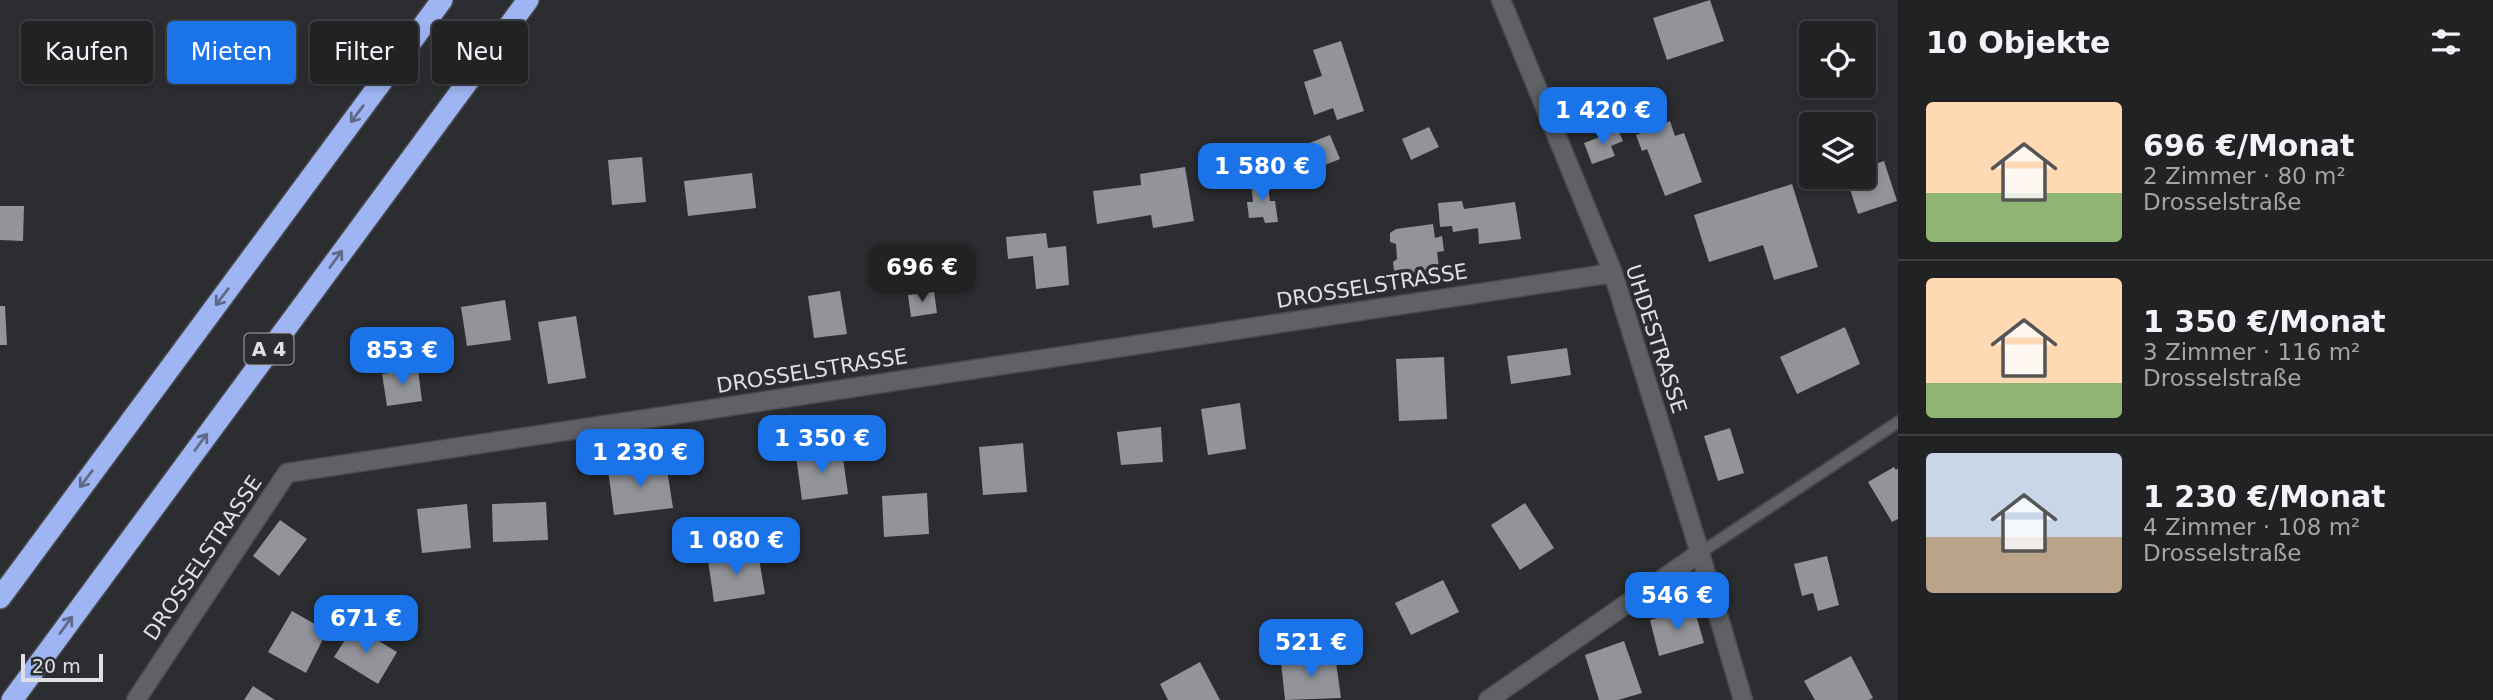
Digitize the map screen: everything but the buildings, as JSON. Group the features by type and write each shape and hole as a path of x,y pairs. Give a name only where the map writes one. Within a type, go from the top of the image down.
{"highway":[{"path":"0,598 442,0"},
{"name":"A 4","path":"12,700 528,0"}],"street":[{"name":"UHDESTRASSE","path":"1501,0 1613,272 1743,700"},
{"name":"DROSSELSTRASSE","path":"136,700 287,473 1613,272"},
{"path":"1488,700 1700,553"}],"lane":[{"path":"1700,553 1898,422"}]}
